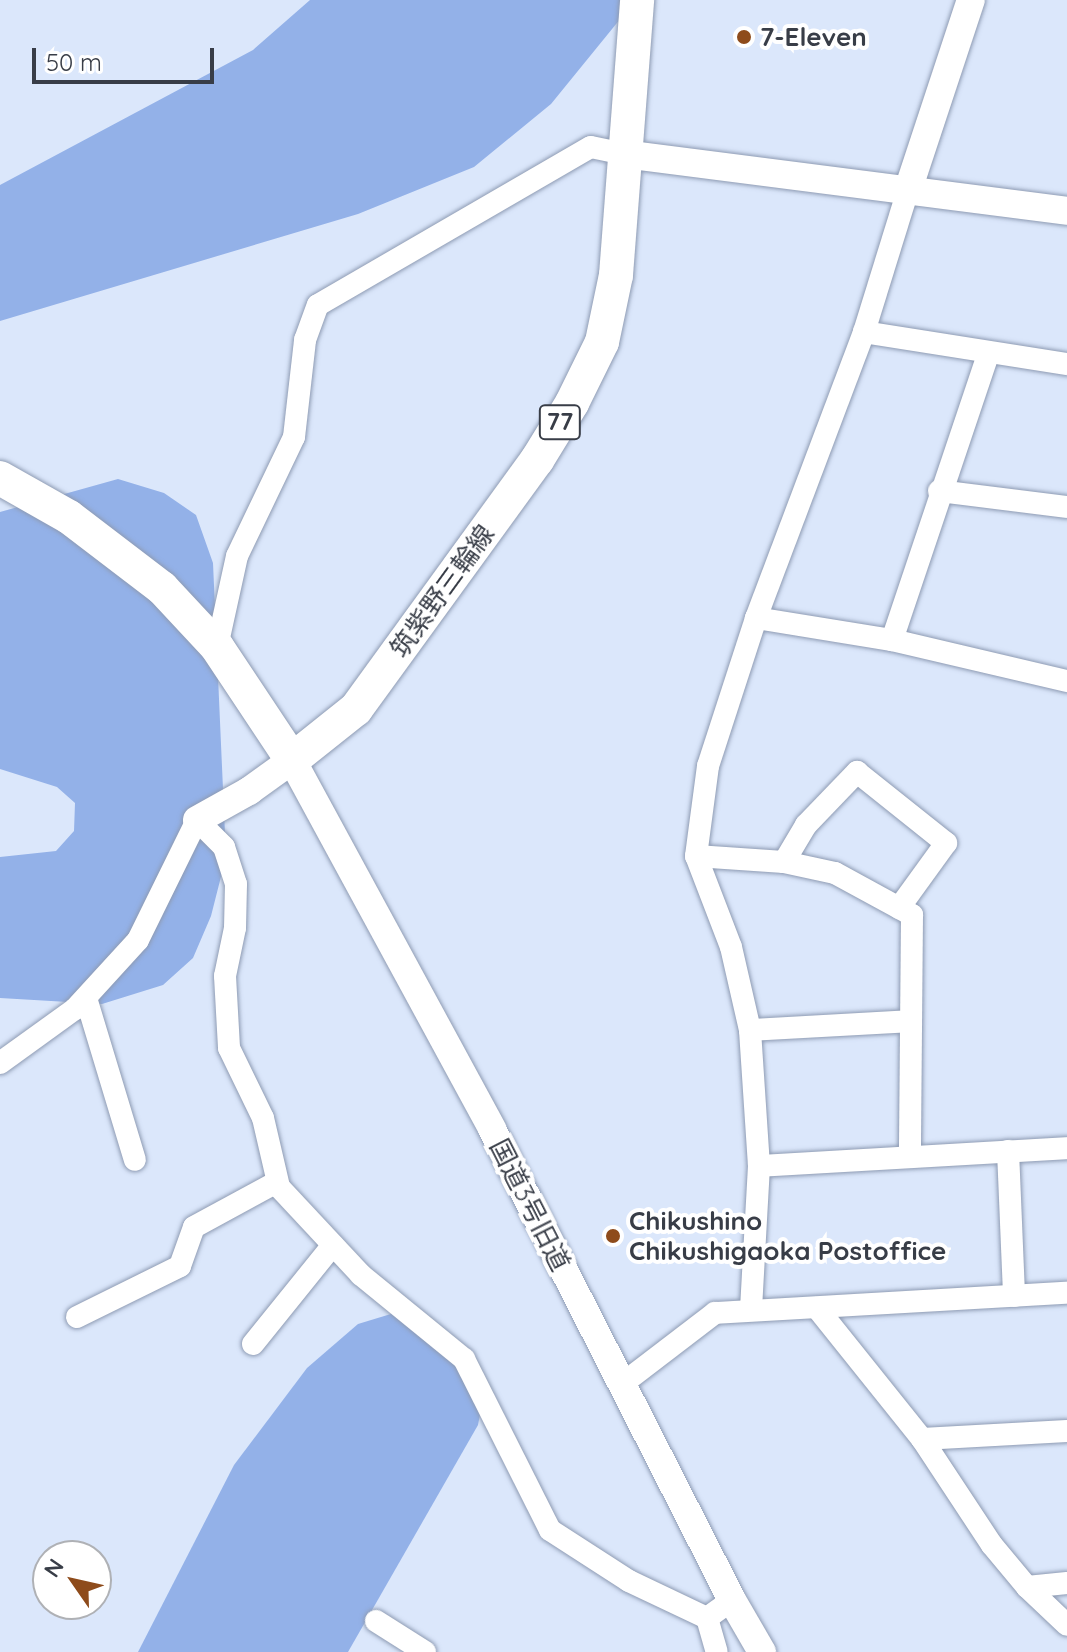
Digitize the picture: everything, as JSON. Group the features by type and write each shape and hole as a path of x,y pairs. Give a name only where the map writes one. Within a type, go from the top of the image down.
{"main road":[{"name":"筑紫野三輪線","path":"292,760 356,709 537,460 572,403 602,342 616,275 637,0"},
{"path":"0,478 69,517 162,588 217,647 292,760"}],"street":[{"path":"751,1309 759,1166 750,1030 731,947 696,856 708,766 756,618 864,332 971,0"},
{"path":"217,647 237,556 294,437 305,340 318,305 591,147 623,154 1067,211"},
{"path":"864,332 988,354 1067,364"},
{"path":"892,640 939,491 988,354"},
{"path":"939,491 1067,507"},
{"path":"756,618 892,640 1067,681"},
{"path":"0,1063 86,998 138,940 197,820 292,760"},
{"name":"国道3号旧道","path":"292,760 492,1129 732,1600 762,1652"},
{"path":"784,862 806,825 857,772 946,843 899,908"},
{"path":"197,820 224,847 236,884 235,928 225,976 229,1048 263,1118 277,1182 361,1275 464,1359 550,1530 629,1581 707,1618 717,1652"},
{"path":"696,856 784,862 835,873 912,915 910,1157"},
{"path":"86,998 135,1160"},
{"path":"750,1030 911,1021"},
{"path":"759,1166 1067,1148"},
{"path":"1008,1151 1014,1296"},
{"path":"77,1317 180,1266 194,1227 277,1182"},
{"path":"253,1344 333,1245"},
{"path":"622,1384 715,1313 1067,1293"},
{"path":"817,1308 922,1439 992,1545 1027,1587 1067,1625"},
{"path":"922,1439 1067,1431"},
{"path":"1027,1587 1067,1583"},
{"path":"707,1618 732,1600"},
{"path":"376,1621 425,1652"}],"shaded area":[{"path":"310,0 628,0 621,18 551,104 474,167 358,214 0,321 0,185 253,50"},
{"path":"118,479 164,493 196,515 213,563 226,857 211,916 193,958 163,985 102,1004 0,998 0,857 56,851 74,831 75,803 57,787 0,769 0,512"},
{"path":"404,1310 486,1384 478,1425 348,1652 138,1652 234,1465 307,1368 358,1324"}],"place":[{"name":"7-Eleven","path":"744,37"},
{"name":"Chikushino Chikushigaoka Postoffice","path":"613,1236"}]}
